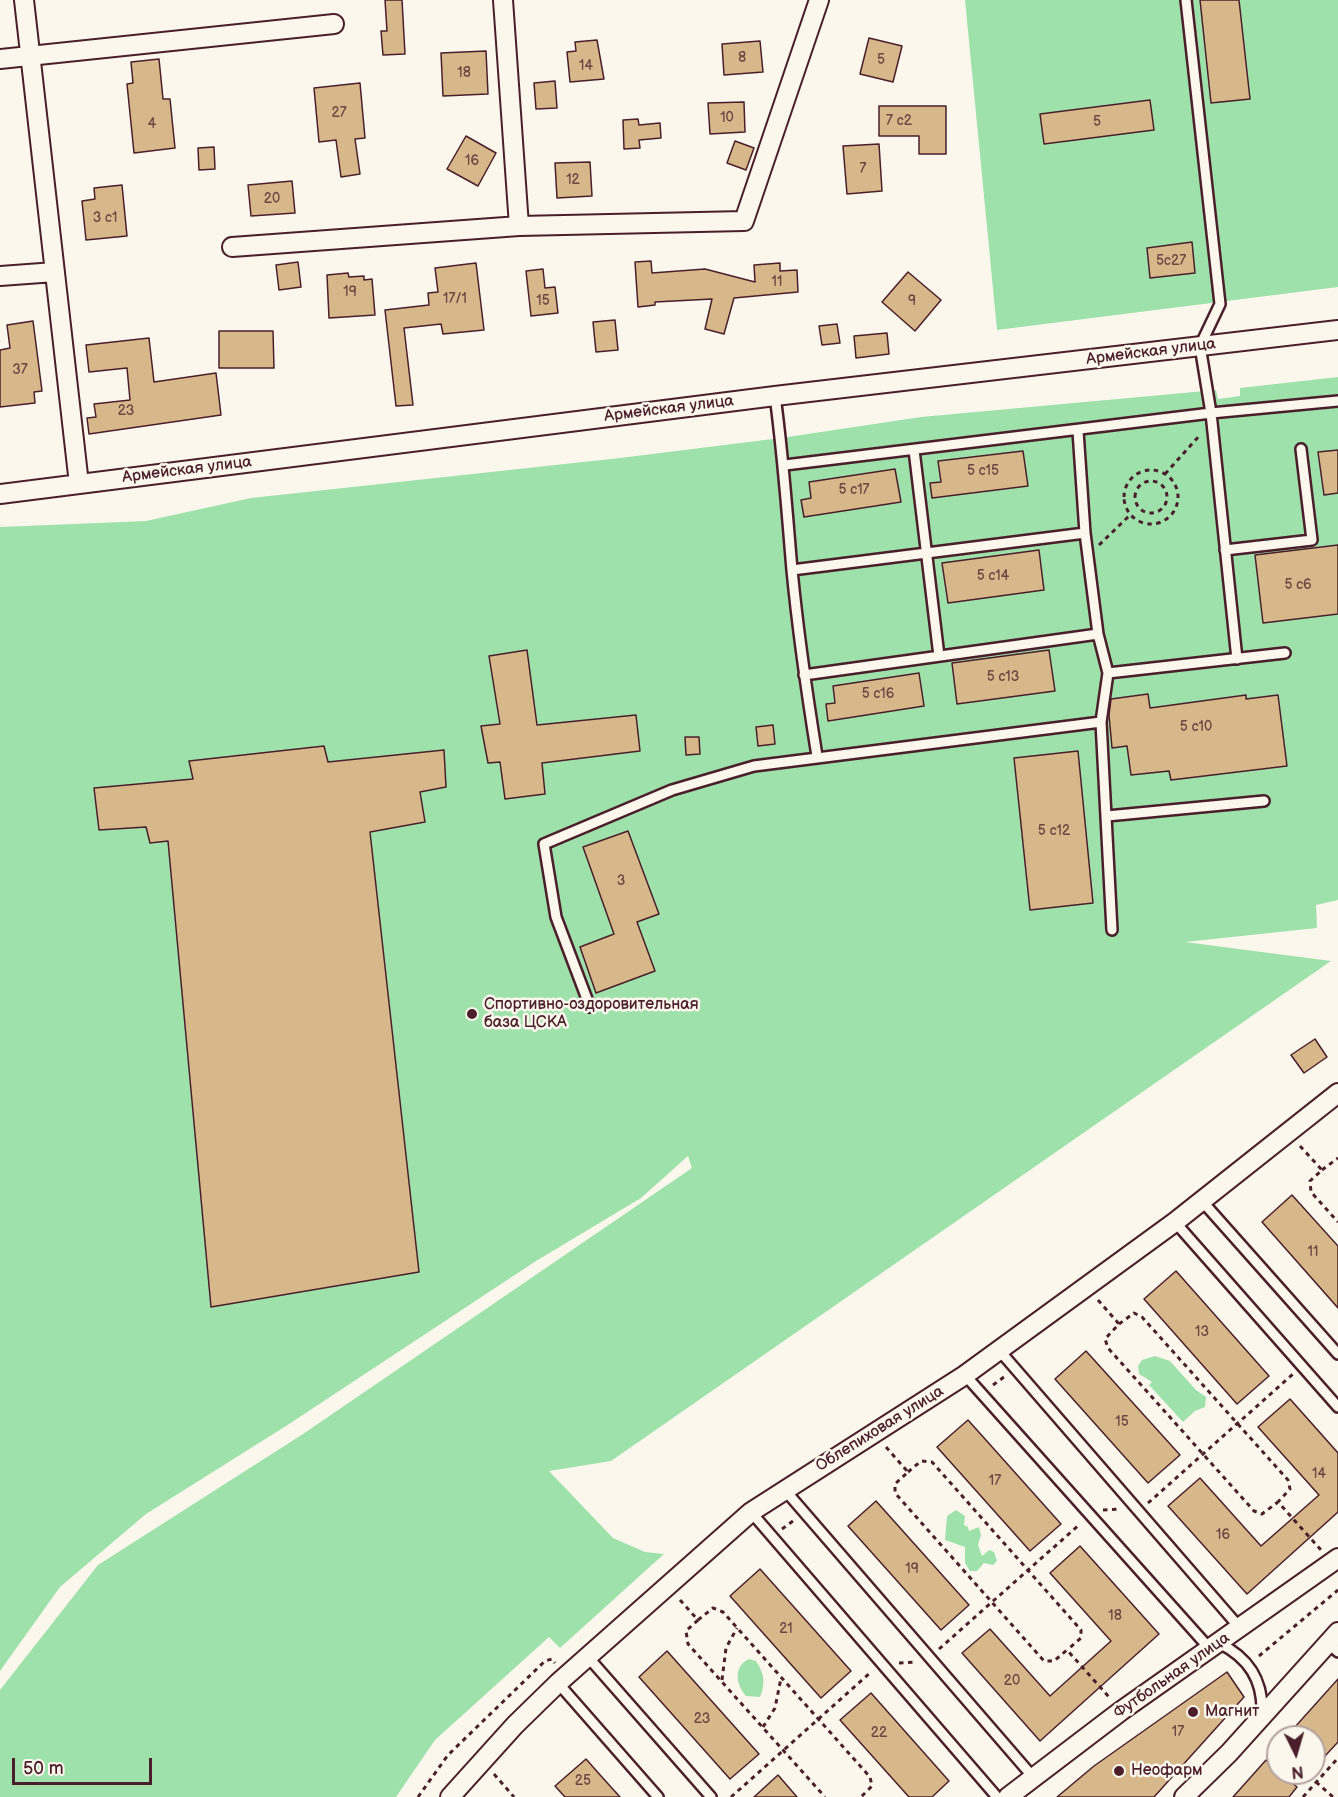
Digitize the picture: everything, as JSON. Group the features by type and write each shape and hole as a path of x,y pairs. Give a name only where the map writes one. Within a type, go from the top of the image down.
{"street":[{"path":"24,0 79,484"},
{"path":"503,0 519,226"},
{"path":"232,247 519,226 744,221 819,0"},
{"path":"0,59 334,24"},
{"path":"0,276 55,272"},
{"name":"Армейская улица","path":"0,494 775,396 1338,330"},
{"name":"Облепиховая улица","path":"450,1797 563,1679 751,1512 965,1375 1087,1288 1176,1222 1338,1093"},
{"name":"Футбольная улица","path":"1008,1797 1121,1711 1240,1628 1332,1568"},
{"path":"1184,1797 1229,1753 1262,1713 1335,1642"}],"lane":[{"path":"1186,0 1220,304 1200,346 1211,418 1237,659"},
{"path":"775,396 785,465 792,570 804,675 817,756"},
{"path":"785,465 1211,418 1338,401"},
{"path":"1078,431 1085,533 1098,634 1108,673 1101,722 1112,930"},
{"path":"1225,550 1312,540 1301,449"},
{"path":"914,450 939,656"},
{"path":"792,570 1085,533"},
{"path":"804,675 1098,634"},
{"path":"1108,673 1285,653"},
{"path":"590,1007 556,917 544,844 672,790 754,766 817,756 1101,722"},
{"path":"1107,816 1264,801"},
{"path":"1202,1200 1338,1354"},
{"path":"1176,1222 1338,1407"},
{"path":"999,1350 1240,1628"},
{"path":"965,1375 1090,1515 1215,1646 1232,1649 1248,1665 1259,1684 1262,1713"},
{"path":"784,1489 1033,1777"},
{"path":"751,1512 997,1797"},
{"path":"588,1657 711,1797"},
{"path":"563,1679 658,1797"}],"path":[{"path":"1165,474 1211,418"},
{"path":"1149,470 1165,474 1176,486 1178,495 1175,512 1169,518 1153,525 1137,521 1130,515 1125,508 1124,491 1133,477 1149,470"},
{"path":"1149,481 1163,487 1167,496 1162,510 1152,513 1142,511 1135,499 1140,485 1149,481"},
{"path":"1088,556 1130,515"},
{"path":"1289,1134 1322,1170"},
{"path":"1338,1158 1310,1181 1309,1188 1338,1222"},
{"path":"1087,1288 1119,1324"},
{"path":"1140,1314 1237,1423 1290,1485 1288,1492 1262,1514 1254,1511 1108,1348 1105,1339 1129,1315 1140,1314"},
{"path":"731,1797 882,1663 922,1662 929,1657 1090,1515 1099,1510 1138,1511 1302,1366"},
{"path":"982,1393 1015,1368"},
{"path":"874,1434 908,1472"},
{"path":"921,1461 932,1462 1081,1630 1081,1638 1054,1661 1044,1661 895,1493 895,1484 908,1472 921,1461"},
{"path":"1278,1502 1332,1568"},
{"path":"772,1536 804,1512"},
{"path":"667,1585 698,1620"},
{"path":"1248,1665 1338,1590"},
{"path":"825,1797 686,1641 686,1631 710,1610 717,1608 737,1628 870,1777 872,1786 861,1797"},
{"path":"722,1682 726,1648 737,1628"},
{"path":"1067,1650 1121,1711"},
{"path":"418,1797 448,1755 545,1661 552,1659 563,1679"},
{"path":"762,1727 775,1708 781,1677"},
{"path":"1326,1771 1338,1758"},
{"path":"482,1761 514,1797"},
{"path":"1303,1797 1313,1785"},
{"path":"1319,1785 1333,1797"}],"green space":[{"path":"965,0 1338,0 1338,287 997,330"},
{"name":"Спортивно-оздоровительная база ЦСКА","path":"1338,377 1338,900 1316,905 1317,928 1185,942 1331,961 611,1461 549,1471 613,1538 645,1552 664,1554 560,1648 549,1637 435,1740 396,1797 0,1797 0,1690 98,1565 303,1434 692,1168 688,1156 641,1198 536,1261 286,1426 146,1514 60,1587 0,1671 0,527 146,521 251,498 620,458 781,438 921,417 1216,390 1218,399 1240,396 1240,388"},
{"path":"1155,1356 1170,1361 1196,1390 1206,1397 1205,1407 1195,1411 1183,1422 1149,1385 1152,1382 1139,1374 1138,1366 1142,1360"},
{"path":"956,1510 965,1516 964,1525 969,1531 979,1527 981,1535 978,1545 982,1556 989,1550 994,1552 997,1561 993,1565 984,1563 977,1571 970,1571 965,1563 965,1547 945,1540 947,1516"},
{"path":"749,1659 756,1661 761,1670 763,1687 760,1697 746,1696 738,1681 740,1666"}],"building":[{"path":"385,0 402,0 405,54 383,55 381,31 387,31"},
{"path":"1200,0 1239,0 1250,99 1211,103"},
{"path":"869,38 902,46 893,82 860,74"},
{"path":"597,40 604,79 570,82 567,52 576,51 575,42"},
{"path":"760,41 763,72 724,75 722,44"},
{"path":"486,51 488,94 443,96 441,53"},
{"path":"159,59 163,99 170,99 175,148 134,153 127,84 133,83 131,62"},
{"path":"555,81 557,108 536,109 534,83"},
{"path":"360,83 365,138 355,139 360,174 341,177 336,140 319,142 314,88"},
{"path":"1150,100 1154,130 1044,144 1040,114"},
{"path":"744,102 745,132 710,134 708,103"},
{"path":"879,106 946,106 946,154 919,154 919,136 879,136"},
{"path":"638,119 639,125 660,123 661,138 639,140 640,148 624,149 623,120"},
{"path":"466,136 496,153 478,186 447,169"},
{"path":"735,141 754,148 746,170 727,163"},
{"path":"879,144 882,191 847,194 843,146"},
{"path":"214,147 215,169 199,170 198,148"},
{"path":"590,162 592,196 557,198 555,163"},
{"path":"292,181 295,213 251,216 248,185"},
{"path":"122,185 127,236 86,240 82,201 95,199 94,188"},
{"path":"1192,242 1195,273 1150,278 1147,248"},
{"path":"651,261 652,273 705,269 755,282 754,265 780,263 780,271 797,270 798,292 734,298 724,334 705,329 712,299 655,302 655,305 638,307 635,262"},
{"path":"298,262 301,287 279,290 276,265"},
{"path":"476,263 484,330 443,334 441,324 404,328 413,405 396,406 385,310 429,305 428,293 438,292 435,268"},
{"path":"543,269 545,288 555,287 558,313 531,316 526,271"},
{"path":"908,272 941,300 915,331 882,302"},
{"path":"348,273 349,277 364,276 364,280 372,279 375,315 329,318 327,275"},
{"path":"615,320 618,350 596,352 593,322"},
{"path":"33,321 42,391 34,392 35,403 0,407 0,350 10,348 7,325"},
{"path":"837,324 840,343 822,345 819,326"},
{"path":"219,331 273,331 274,368 219,368"},
{"path":"887,333 889,354 856,358 854,336"},
{"path":"149,338 154,382 216,373 221,415 89,434 87,418 96,417 94,404 130,400 127,368 89,372 86,345"},
{"path":"1338,450 1338,493 1324,495 1318,452"},
{"path":"1023,451 1028,486 932,498 930,483 941,482 938,461"},
{"path":"895,469 901,502 804,517 801,500 811,498 809,482"},
{"path":"1338,545 1338,614 1263,623 1255,555"},
{"path":"1039,550 1044,590 948,603 942,563"},
{"path":"527,650 537,725 636,715 640,751 542,763 545,794 505,799 500,762 488,763 481,726 500,724 489,656"},
{"path":"1049,650 1055,691 957,704 952,663"},
{"path":"919,673 924,706 828,721 826,704 835,703 833,686"},
{"path":"1148,694 1150,708 1246,695 1246,699 1278,695 1287,766 1171,780 1169,771 1131,775 1127,746 1112,748 1109,715 1111,699"},
{"path":"773,725 775,744 758,746 756,727"},
{"path":"685,737 699,737 700,754 686,755"},
{"path":"324,746 328,762 444,750 446,787 420,792 425,822 370,832 419,1272 211,1307 168,841 150,843 146,827 99,830 94,788 193,779 189,761"},
{"path":"1078,751 1093,903 1030,910 1014,758"},
{"path":"628,831 659,914 637,922 655,971 596,993 580,947 614,934 583,847"},
{"path":"1315,1039 1327,1057 1304,1073 1291,1055"},
{"path":"1292,1195 1338,1246 1338,1308 1262,1222"},
{"path":"1176,1271 1269,1376 1237,1404 1144,1299"},
{"path":"1086,1351 1180,1455 1148,1483 1055,1379"},
{"path":"1290,1399 1338,1453 1338,1512 1247,1594 1168,1506 1200,1478 1261,1546 1319,1495 1258,1427"},
{"path":"968,1420 1061,1524 1030,1551 937,1447"},
{"path":"876,1501 969,1605 941,1630 848,1526"},
{"path":"1080,1546 1159,1634 1040,1741 962,1653 990,1629 1050,1696 1111,1641 1050,1573"},
{"path":"760,1569 851,1671 821,1698 730,1596"},
{"path":"667,1651 759,1754 730,1779 639,1677"},
{"path":"1227,1672 1244,1697 1154,1797 1057,1797 1094,1766"},
{"path":"1338,1679 1338,1742 1326,1755 1326,1725 1297,1725"},
{"path":"871,1693 949,1781 932,1797 909,1797 840,1720"},
{"path":"586,1759 620,1797 565,1797 555,1786"},
{"path":"1266,1760 1266,1785 1295,1785 1297,1787 1289,1797 1233,1797"},
{"path":"778,1775 797,1797 754,1797"}],"place":[{"name":"Спортивно-оздоровительная база ЦСКА","path":"472,1014"},
{"name":"Магнит","path":"1193,1712"},
{"name":"Неофарм","path":"1119,1771"}]}
